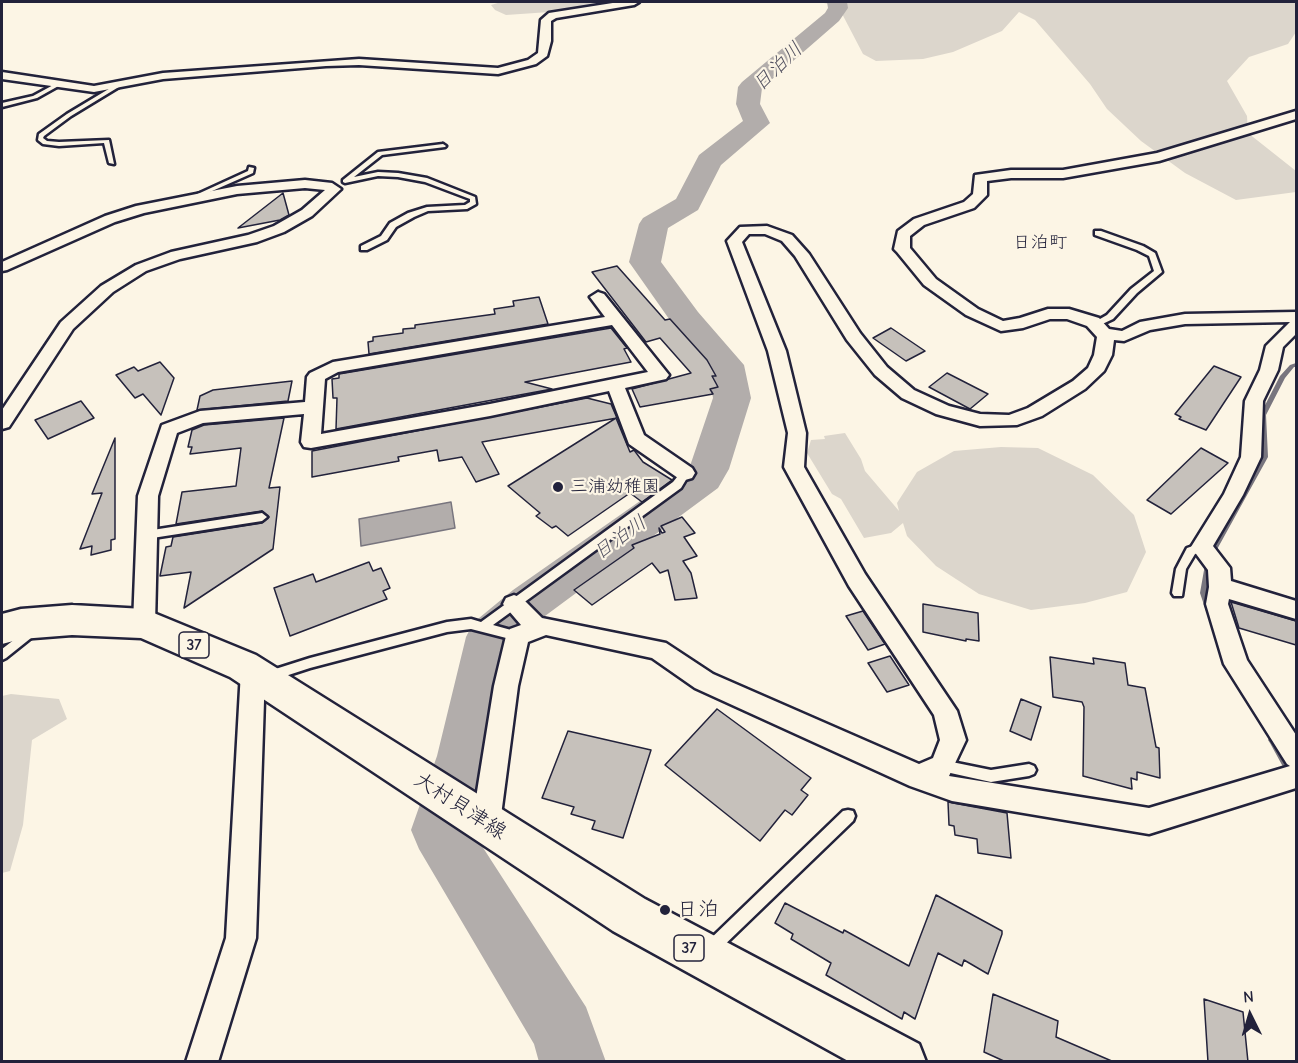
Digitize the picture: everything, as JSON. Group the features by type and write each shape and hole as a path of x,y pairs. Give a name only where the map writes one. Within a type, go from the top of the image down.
{"main road":[{"name":"大村貝津線","path":"2,629 21,624 72,620 144,624 258,674 629,915 902,1062"}],"street":[{"path":"2,75 94,89 163,76 326,63 359,62 463,70 498,70 532,62 543,54 546,41 546,20 553,15 634,2"},
{"path":"1296,115 1159,157 1063,174 1011,174 980,178 980,195 969,205 919,222 903,234 902,249 930,282 972,312 1001,326 1023,323 1048,314 1069,314 1100,329 1125,336 1146,326 1185,319 1296,317"},
{"path":"2,267 110,219 189,199 237,190 294,184 340,185"},
{"path":"2,423 68,326 107,290 141,268 176,255 252,239 279,229 307,213 340,185"},
{"path":"931,772 953,740 945,711 857,580 794,466 797,433 777,351 734,241 745,230 767,230 787,238 801,254 853,336 881,371 908,394 943,410 980,420 1010,421 1035,412 1079,385 1095,371 1103,355 1100,329"},
{"path":"598,297 660,375 490,410 311,442 316,377 333,367 615,320"},
{"path":"527,632 545,626 658,650 704,681 931,772 952,789 1149,821 1294,769 1236,664 1217,604 1219,577 1202,547 1233,495 1251,457 1254,401 1269,370 1275,346 1296,325"},
{"path":"615,384 636,439 674,455 685,473"},
{"path":"144,624 148,496 169,429 200,417 314,407"},
{"path":"1219,577 1296,610"},
{"path":"485,823 506,686 527,632 515,604"},
{"path":"202,1062 241,938 258,674"}],"lane":[{"path":"2,105 35,98 59,84"},
{"path":"112,163 107,141 59,144 45,143 40,139 41,135 69,115 118,85"},
{"path":"340,185 380,153 443,146"},
{"path":"189,199 250,172 251,168"},
{"path":"340,185 378,174 398,175 427,180 473,198 474,203 467,207 427,209 411,215 393,225 384,238 364,248"},
{"path":"1098,233 1152,255 1158,272 1134,291 1100,329"},
{"path":"477,626 515,604 677,485 685,473"},
{"path":"146,535 261,518"},
{"path":"1178,593 1181,569 1191,551 1202,547"},
{"path":"2,655 45,622"},
{"path":"258,674 424,633 477,626 527,632"},
{"path":"931,772 991,776 1029,770"},
{"path":"703,955 848,816"}],"shaded area":[{"path":"501,2 638,2 506,15 495,10 491,5"},
{"path":"819,2 1296,2 1296,32 1288,44 1249,57 1227,81 1247,116 1248,133 1296,171 1296,192 1236,200 1185,173 1141,141 1107,109 1090,84 1035,20 1019,12 1002,31 953,52 923,59 876,61 863,54 838,6"},
{"path":"845,433 861,459 865,471 899,511 897,503 917,472 954,451 1001,447 1038,448 1093,475 1134,515 1146,552 1127,592 1085,603 1031,610 979,594 936,566 907,536 903,523 891,533 864,538 841,499 832,494 807,453 811,440 825,439 824,436"},
{"path":"451,502 455,528 361,546 359,519"},
{"path":"11,694 59,699 67,719 32,740 23,825 10,871 2,873 2,696"}],"building":[{"path":"283,193 289,215 280,220 238,228"},
{"path":"617,266 665,320 670,319 707,360 716,376 712,376 718,387 710,389 713,394 640,407 632,389 691,373 660,338 646,342 592,272"},
{"path":"539,297 548,324 369,354 368,342 373,341 373,337 403,333 403,329 415,328 415,325 495,314 494,309 514,306 513,301"},
{"path":"611,328 627,348 624,349 631,362 525,382 552,389 336,429 337,398 333,398 332,379 339,378 339,374"},
{"path":"891,328 925,351 906,361 873,338"},
{"path":"160,362 174,378 161,415 143,394 135,398 116,375 134,367 138,371"},
{"path":"1214,366 1241,377 1206,430 1179,419 1181,417 1175,414"},
{"path":"947,373 988,394 970,409 929,387"},
{"path":"292,381 288,401 197,410 200,396 213,390"},
{"path":"587,398 611,404 617,418 482,442 499,474 476,482 462,457 439,461 437,450 398,457 399,461 312,477 312,451"},
{"path":"81,401 94,418 48,439 35,420"},
{"path":"284,418 269,488 280,487 273,549 184,608 191,572 160,576 166,547 171,546 173,537 262,523 269,517 262,511 176,524 182,492 236,486 241,448 190,454 192,447 188,447 192,430 204,425"},
{"path":"616,418 630,452 634,450 643,462 672,480 642,502 630,493 568,536 556,526 552,528 536,516 540,513 508,486"},
{"path":"115,438 115,539 111,540 111,550 91,555 92,546 80,549 102,493 92,494"},
{"path":"1201,448 1228,463 1171,514 1147,500"},
{"path":"682,517 695,533 684,537 697,556 683,561 691,573 697,598 675,600 668,570 660,573 652,563 592,605 574,590 634,548 632,545 660,534 659,528 662,533 665,532 661,526"},
{"path":"369,562 373,571 381,568 390,588 383,591 387,599 290,636 274,588 313,574 316,582"},
{"path":"1231,602 1296,621 1296,645 1239,628"},
{"path":"923,604 978,613 979,641 966,639 966,641 923,632"},
{"path":"863,611 885,644 868,650 846,616"},
{"path":"890,656 909,685 887,692 868,663"},
{"path":"1050,657 1094,664 1093,658 1125,663 1128,685 1145,688 1156,747 1159,748 1160,778 1137,772 1137,780 1131,778 1132,789 1083,776 1084,707 1082,702 1053,697"},
{"path":"1021,699 1041,707 1031,740 1010,731"},
{"path":"717,709 811,778 801,790 808,795 792,815 785,810 760,841 665,765"},
{"path":"568,731 651,750 623,838 592,829 595,821 571,814 574,807 542,798"},
{"path":"948,802 1007,813 1011,858 978,853 977,839 955,835 954,826 949,825"},
{"path":"936,895 1002,931 1002,934 988,974 964,960 962,966 938,953 915,1019 904,1012 902,1019 826,975 831,963 791,939 793,934 775,923 785,903 843,933 844,930 909,966"},
{"path":"993,994 1058,1021 1056,1037 1114,1062 1006,1062 984,1052"},
{"path":"1204,999 1243,1012 1248,1062 1208,1062"}],"waterway":[{"name":"日泊川","path":"573,1062 563,1030 439,830 464,756 490,637 529,603 703,478 709,469 732,398 726,365 686,319 645,262 654,224 688,204 709,161 757,123 748,104 750,87 832,17 838,8 837,2"},
{"path":"1209,609 1204,593 1211,553 1265,457 1263,415 1282,377 1292,366 1296,365"},
{"path":"1273,740 1296,782"}],"place":[{"name":"三浦幼稚園","path":"558,487"},
{"name":"日泊","path":"665,910"}],"district":[{"name":"日泊町","path":"1040,243"}]}
